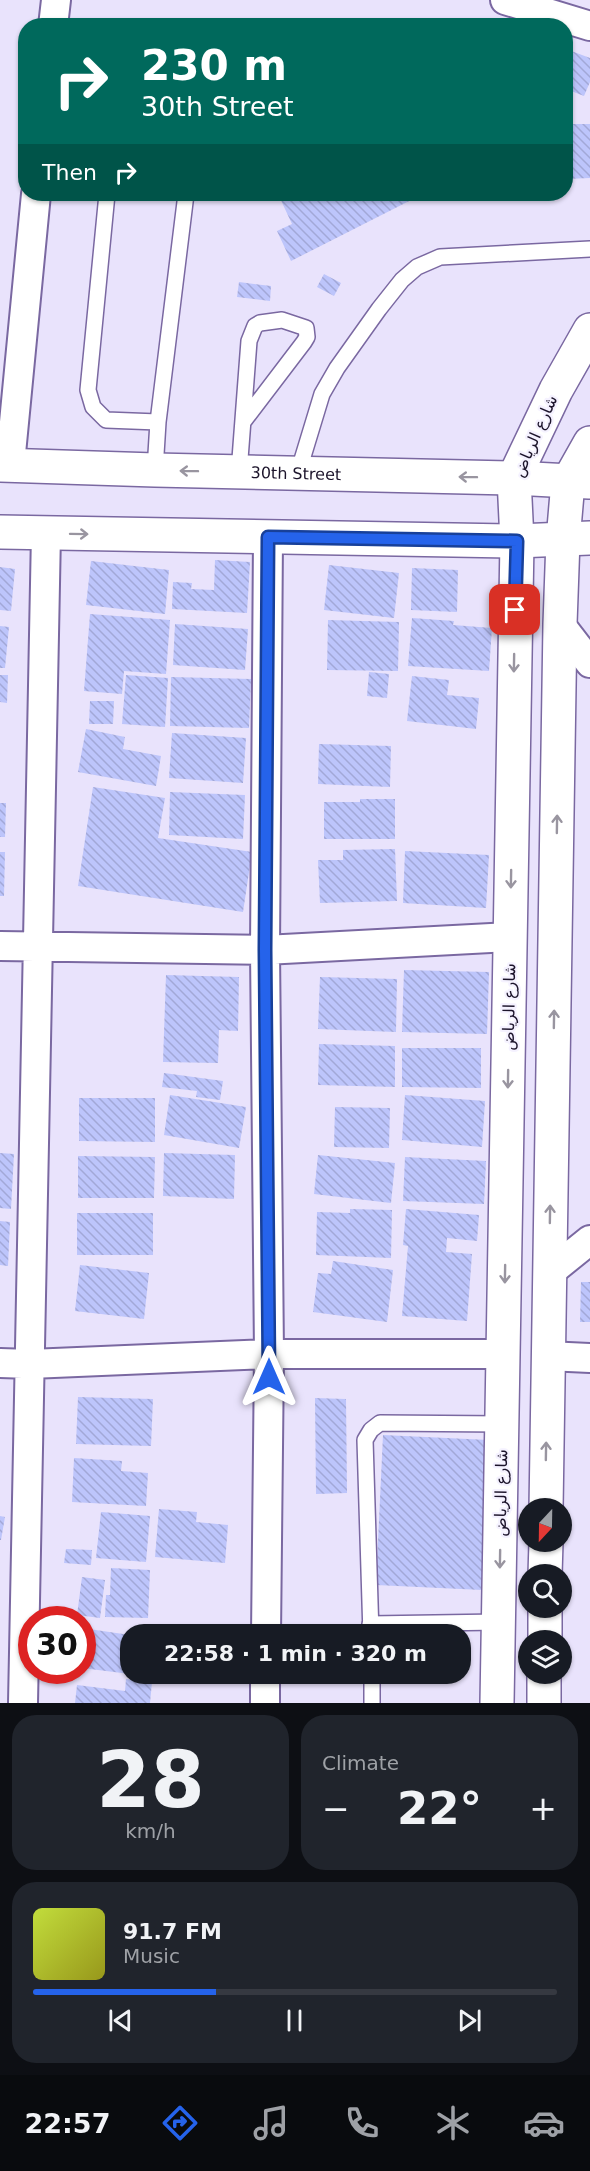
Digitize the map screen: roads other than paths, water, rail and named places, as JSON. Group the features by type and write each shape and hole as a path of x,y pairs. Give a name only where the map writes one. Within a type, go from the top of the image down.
{"main road":[{"name":"شارع الرياض","path":"497,1703 517,541 513,478 556,390 590,330"},
{"path":"546,1498 560,624 576,539 579,482 590,443"},
{"name":"30th Street","path":"5,464 155,470 513,478 579,482"},
{"path":"0,532 517,541 576,539"},
{"path":"544,1684 544,1703"}],"street":[{"path":"54,18 56,0"},
{"path":"505,0 564,18"},
{"path":"573,21 590,26"},
{"path":"5,464 35,201"},
{"path":"23,1703 46,533"},
{"path":"266,1624 269,1354 265,950 268,537"},
{"path":"560,624 590,663"},
{"path":"0,946 265,950 510,937"},
{"path":"549,1273 590,1240"},
{"path":"0,1363 30,1364 269,1354 504,1354"},
{"path":"547,1356 590,1358"},
{"path":"265,1684 265,1703"}],"lane":[{"path":"105,201 87,390 93,407 105,420 158,422"},
{"path":"155,470 158,422 185,201"},
{"path":"298,473 322,394 337,368 379,309 402,280 417,267 440,257 590,249"},
{"path":"239,472 249,341 255,326 260,323 282,320 306,328 307,338 243,422"},
{"path":"370,1624 365,1440 371,1430 380,1423 503,1424"},
{"path":"462,1624 499,1622"},
{"path":"372,1684 372,1703"}]}
